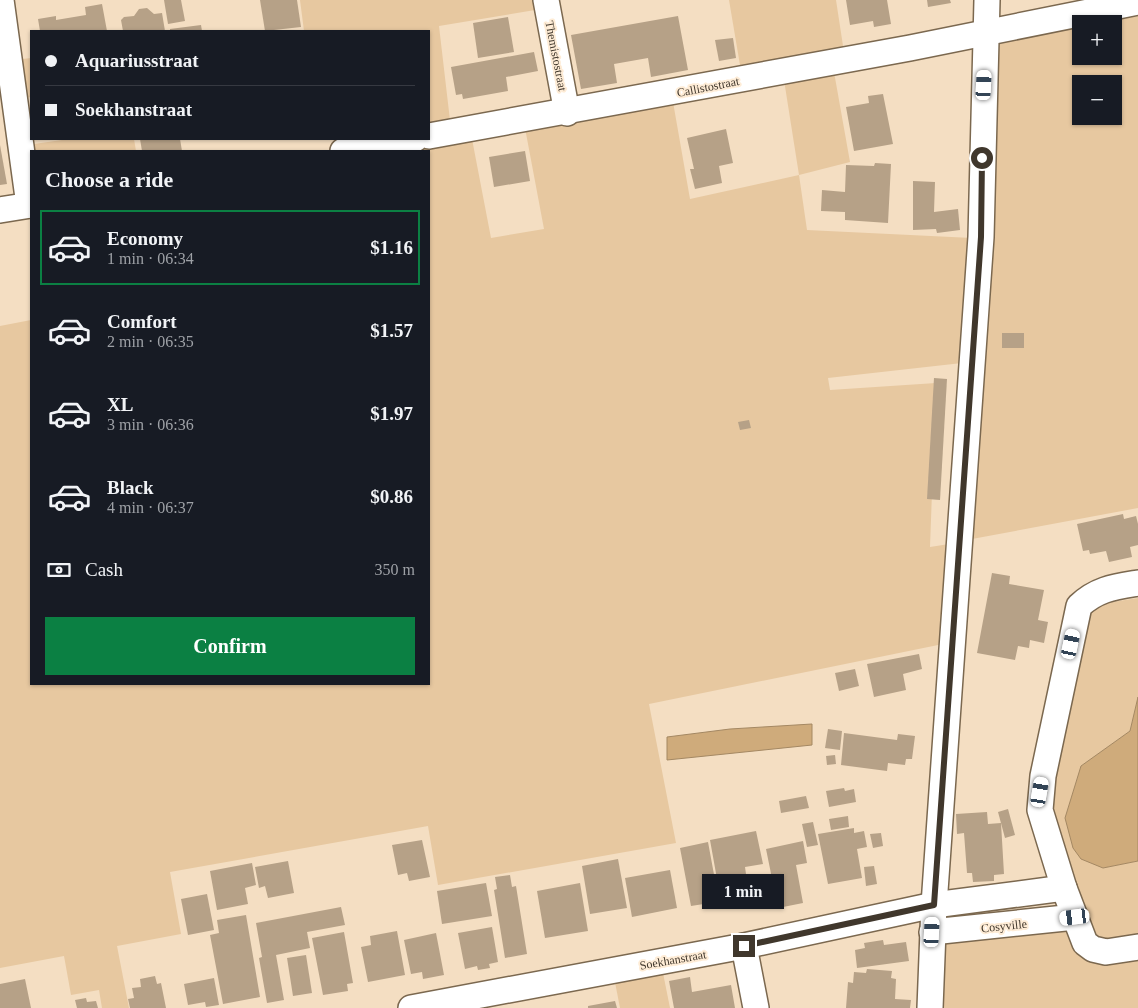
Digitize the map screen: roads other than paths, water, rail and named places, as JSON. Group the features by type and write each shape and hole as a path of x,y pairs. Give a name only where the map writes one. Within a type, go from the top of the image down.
{"street":[{"path":"0,210 30,205 1,0"},
{"name":"Themistostraat","path":"546,0 567,113"},
{"path":"930,1008 932,932 981,237 982,119 987,0"},
{"name":"Callistostraat","path":"430,136 567,113 987,33 1138,2"},
{"path":"349,150 410,140"},
{"path":"1138,582 1106,588 1091,595 1080,606 1039,802 1064,888 1085,943 1093,949 1106,952 1138,947"},
{"path":"934,905 1064,888"},
{"path":"960,903 961,930"},
{"name":"Soekhanstraat","path":"411,1008 744,946 934,905"},
{"name":"Cosyville","path":"932,932 1075,917"},
{"path":"744,946 756,1008"}]}
